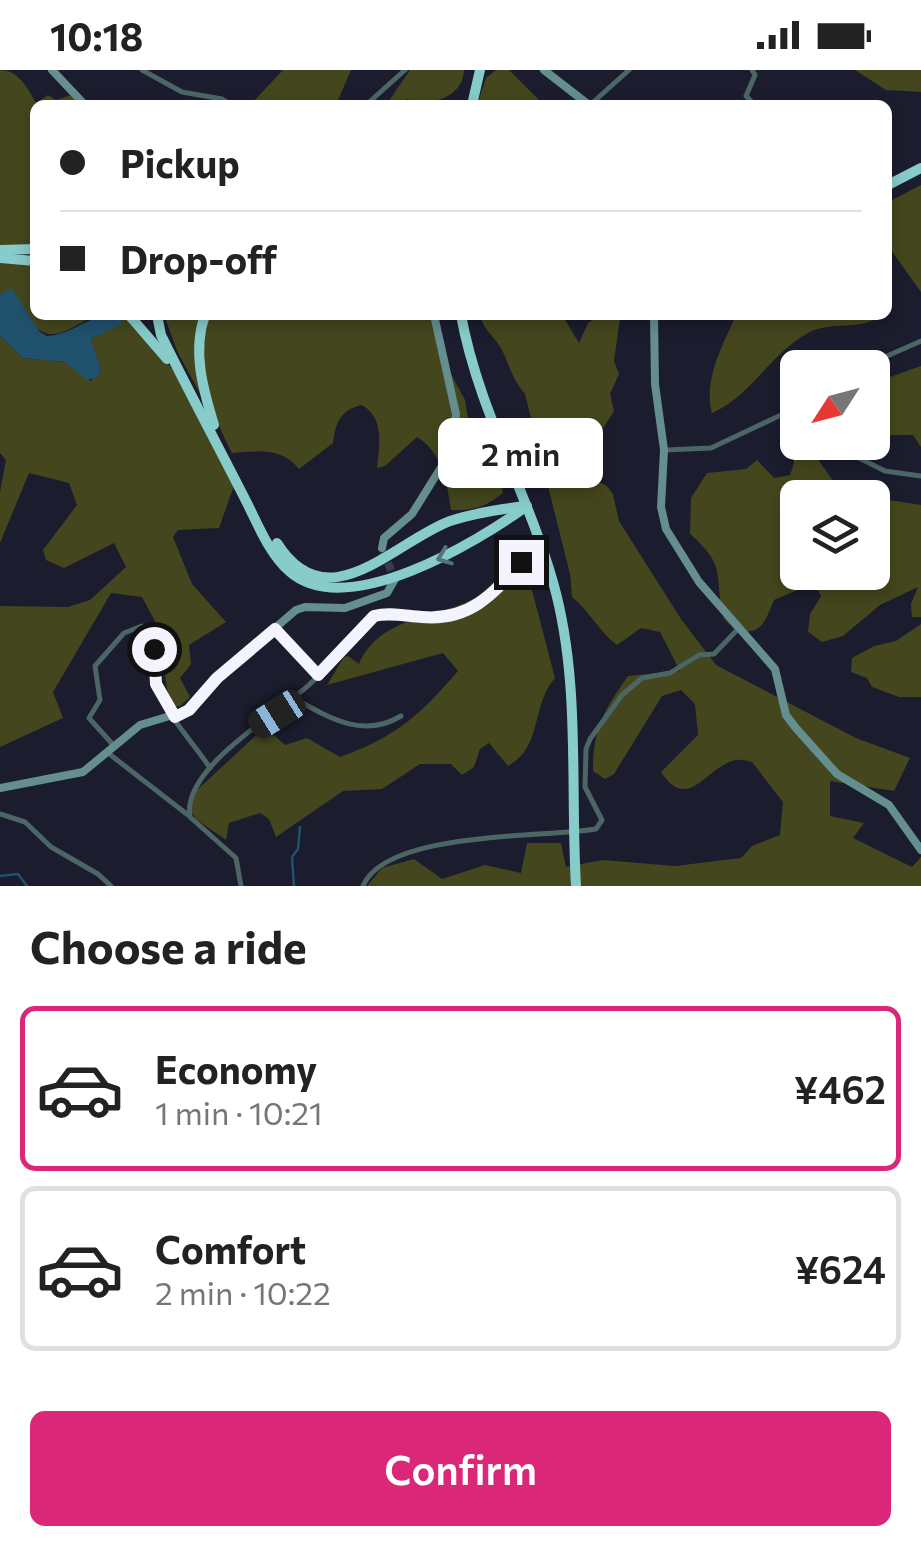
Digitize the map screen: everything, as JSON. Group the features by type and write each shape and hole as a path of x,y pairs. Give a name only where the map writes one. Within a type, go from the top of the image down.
{"highway":[{"path":"473,100 480,70"},
{"path":"892,183 921,168"},
{"path":"0,255 30,255"},
{"path":"133,320 181,375"},
{"path":"160,320 160,335 274,552 286,570 311,584 341,589 442,558 474,544 526,506"},
{"path":"162,320 282,553 295,565 320,577 335,578 364,570 451,521 526,506"},
{"path":"204,320 199,336 200,362 214,425"},
{"path":"462,320 485,406 553,582 564,630 572,725 576,886"}],"street":[{"path":"52,70 80,100"},
{"path":"142,70 182,92 225,100"},
{"path":"372,100 405,70"},
{"path":"544,70 583,100"},
{"path":"595,100 629,70"},
{"path":"750,100 746,96 755,75 752,70"},
{"path":"382,548 384,538 412,514 454,437 456,414 435,320"},
{"path":"654,320 655,384 664,450 661,507 666,530 699,582 775,669 786,715 795,727 837,774 889,805 921,850"},
{"path":"890,355 921,342"},
{"path":"664,450 711,448 780,416"},
{"path":"863,460 885,471 921,476"},
{"path":"190,817 189,800 210,768 294,698 374,616 436,618 467,613 487,600 521,562"},
{"path":"0,788 83,772 140,725 189,710 217,678 305,606 345,608 386,593 395,579"},
{"path":"210,768 156,684 150,634 142,626 128,630 95,666 100,700 89,718 111,750 236,858 241,886"},
{"path":"275,629 318,675"},
{"path":"363,886 379,864 426,847 596,829 602,820 587,797 586,749 622,695 642,678 670,674 699,656 714,654 738,630"},
{"path":"294,698 329,719 363,728 388,724 401,716"},
{"path":"0,814 29,824 51,847 111,886"}],"green space":[{"path":"0,70 18,77 34,100 30,100 30,246 0,249"},
{"path":"283,70 351,70 338,100 255,100"},
{"path":"410,70 464,70 458,87 444,98 389,100"},
{"path":"496,70 509,70 539,100 479,100 486,78"},
{"path":"855,70 921,70 921,92 886,90"},
{"path":"921,185 921,292 892,252 892,200"},
{"path":"0,263 30,265 30,319 12,290 0,294"},
{"path":"31,320 86,320 53,334 37,328"},
{"path":"129,320 176,373 234,486 219,528 178,530 173,537 192,584 226,622 189,645 191,664 180,678 190,697 180,706 170,707 157,625 142,597 111,593 53,692 63,718 0,747 0,606 68,607 90,600 126,567 114,543 64,568 46,560 43,550 77,505 69,483 29,473 0,543 0,492 6,460 0,453 0,336 23,358 65,362 91,381 101,370 91,339"},
{"path":"166,320 202,320 203,399 178,353"},
{"path":"207,320 433,320 445,363 465,400 471,438 500,480 503,493 479,507 451,510 438,460 417,437 385,466 377,468 377,425 362,405 344,414 333,443 299,469 277,454 232,453 206,386 203,332"},
{"path":"482,320 565,320 579,343 593,320 620,320 614,361 619,374 610,394 614,411 584,458 580,472 607,486 613,494 619,521 681,619 716,665 856,738 910,758 894,791 830,781 830,816 864,823 853,838 912,867 921,857 921,886 367,886 382,868 414,859 442,879 485,865 521,873 527,843 561,843 566,867 602,860 675,866 741,858 752,846 780,835 783,802 752,762 738,760 725,764 698,784 680,789 661,772 698,735 695,704 681,690 662,696 614,774 605,779 593,771 602,720 628,676 680,671 660,632 641,628 617,645 572,597 570,574 525,394"},
{"path":"734,320 874,320 808,333 780,350 780,355 739,396 712,413 712,375"},
{"path":"921,366 921,447 913,435 890,435 890,377"},
{"path":"757,460 774,478 790,475 794,460 819,460 832,480 780,480 780,590 798,590 774,600 758,628 736,631 724,619 715,564 690,534 691,498 707,473 746,469"},
{"path":"890,500 921,505 921,617 912,617 911,604 918,587 880,605 843,636 822,642 808,632 810,614 821,596 818,590 890,590"},
{"path":"509,568 528,575 555,678 542,700 532,737 519,758 508,766 489,743 480,749 474,767 462,775 451,764 420,764 382,789 343,791 276,837 269,819 260,813 229,823 226,840 197,820 187,807 196,791 265,727 285,745 307,738 340,757 406,723 458,671 443,653 327,685 344,657 359,664 367,650 390,630 471,600"},
{"path":"921,624 921,697 899,697 872,687 867,678 851,672 852,658 874,646 896,641"}],"water":[{"path":"12,289 30,320 47,336 92,320 121,320 124,323 91,339 101,370 96,378 87,380 65,362 23,358 0,336 0,294"}],"waterway":[{"path":"294,886 292,857 298,849 300,827"},
{"path":"0,876 18,874 27,886"}],"tunnel":[{"path":"383,552 395,579"}],"route":[{"path":"154,649 156,684 175,717 189,710 217,678 275,629 318,675 374,616 445,618 467,613 487,600 521,562"}]}
